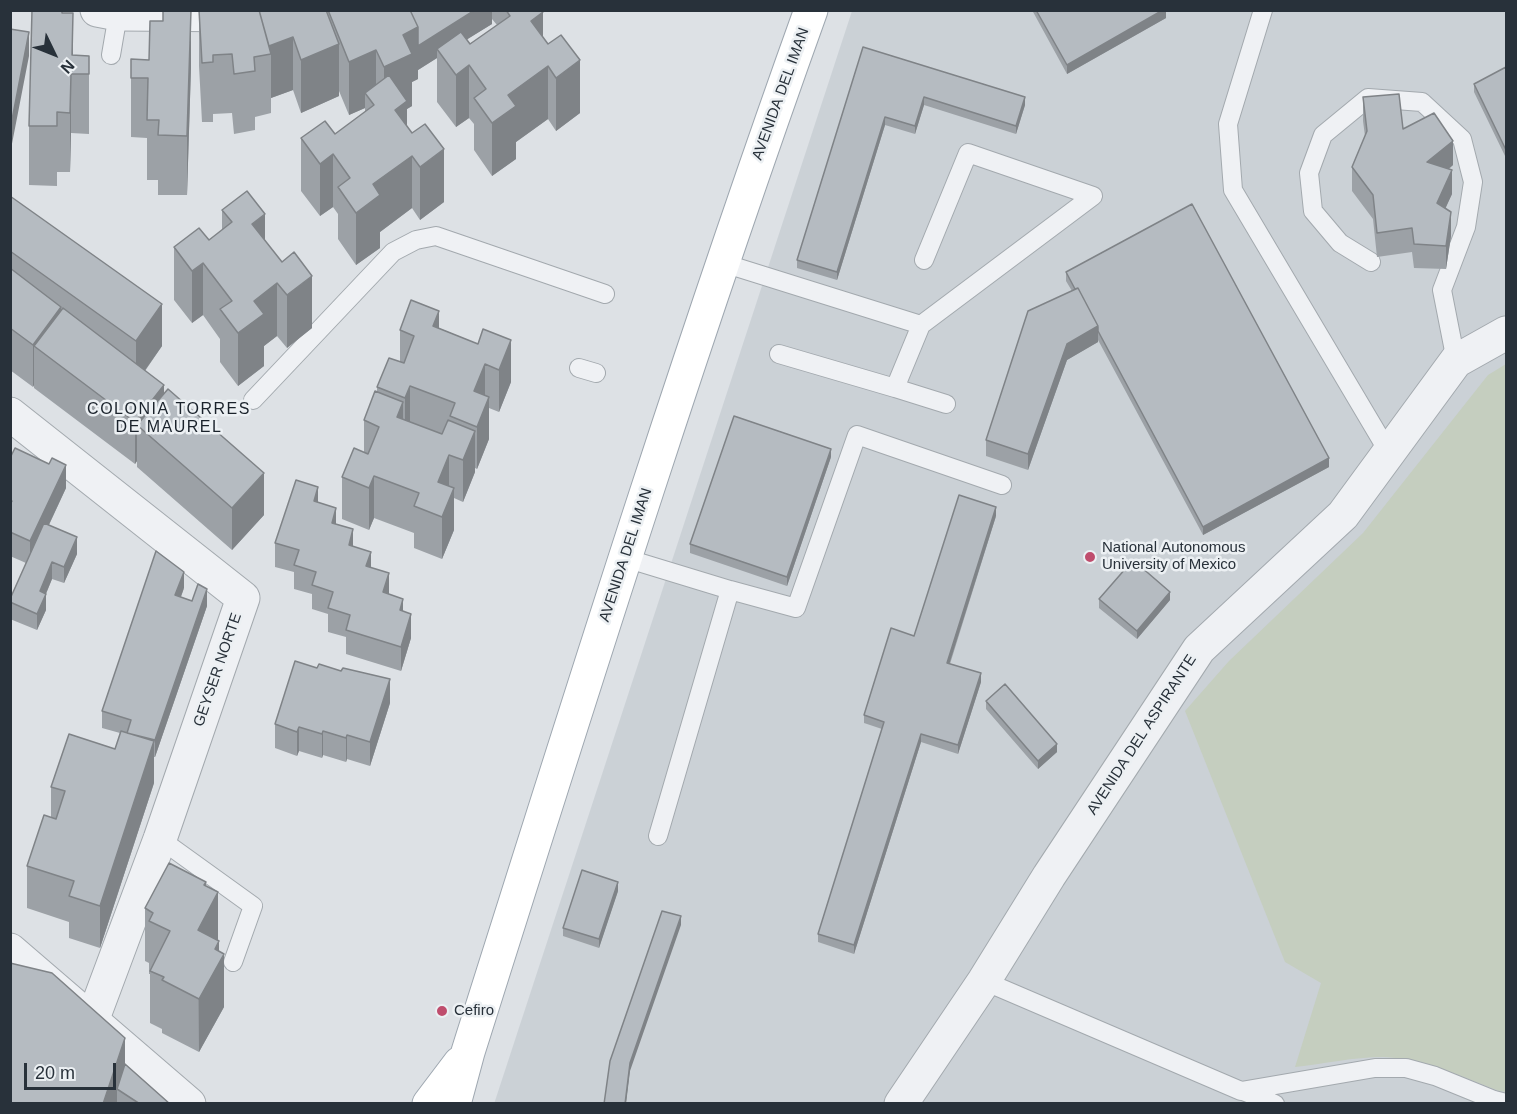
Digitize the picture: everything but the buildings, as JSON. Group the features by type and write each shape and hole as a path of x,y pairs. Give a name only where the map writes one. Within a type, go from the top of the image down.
{"main road":[{"name":"AVENIDA DEL IMAN","path":"454,1104 468,1052 625,558 810,10"},
{"path":"429,1104 468,1052"}],"street":[{"path":"108,12 252,15 268,10"},
{"name":"AVENIDA DEL ASPIRANTE","path":"901,1104 984,981 1049,876 1199,649 1343,515 1456,361 1506,333"},
{"name":"GEYSER NORTE","path":"10,414 243,598 160,839 92,1021"},
{"path":"10,950 189,1104"}],"lane":[{"path":"1263,10 1228,124 1233,190 1389,453"},
{"path":"108,12 111,55"},
{"path":"1371,262 1340,243 1313,211 1309,173 1323,135 1368,98 1422,102 1462,139 1473,182 1466,227 1442,290 1456,361"},
{"path":"895,388 921,325 1093,196 968,153 924,260"},
{"path":"254,400 393,252 416,240 436,236 605,294"},
{"path":"723,263 921,325"},
{"path":"779,354 946,404"},
{"path":"625,558 796,608 857,435 1002,485"},
{"path":"658,836 730,590"},
{"path":"160,839 253,906 233,962"},
{"path":"984,981 1275,1104"},
{"path":"1241,1091 1375,1068 1406,1068 1506,1103"}],"shaded area":[{"name":"National Autonomous University of Mexico","path":"852,11 1506,11 1506,1103 494,1104"}],"green space":[{"path":"1506,364 1506,1092 1457,1074 1398,1058 1361,1058 1295,1067 1321,983 1285,962 1185,711 1229,661 1363,533 1488,375"}],"place":[{"name":"National Autonomous University of Mexico","path":"1090,557"},
{"name":"Cefiro","path":"442,1011"}],"district":[{"name":"COLONIA TORRES DE MAUREL","path":"169,419"}]}
